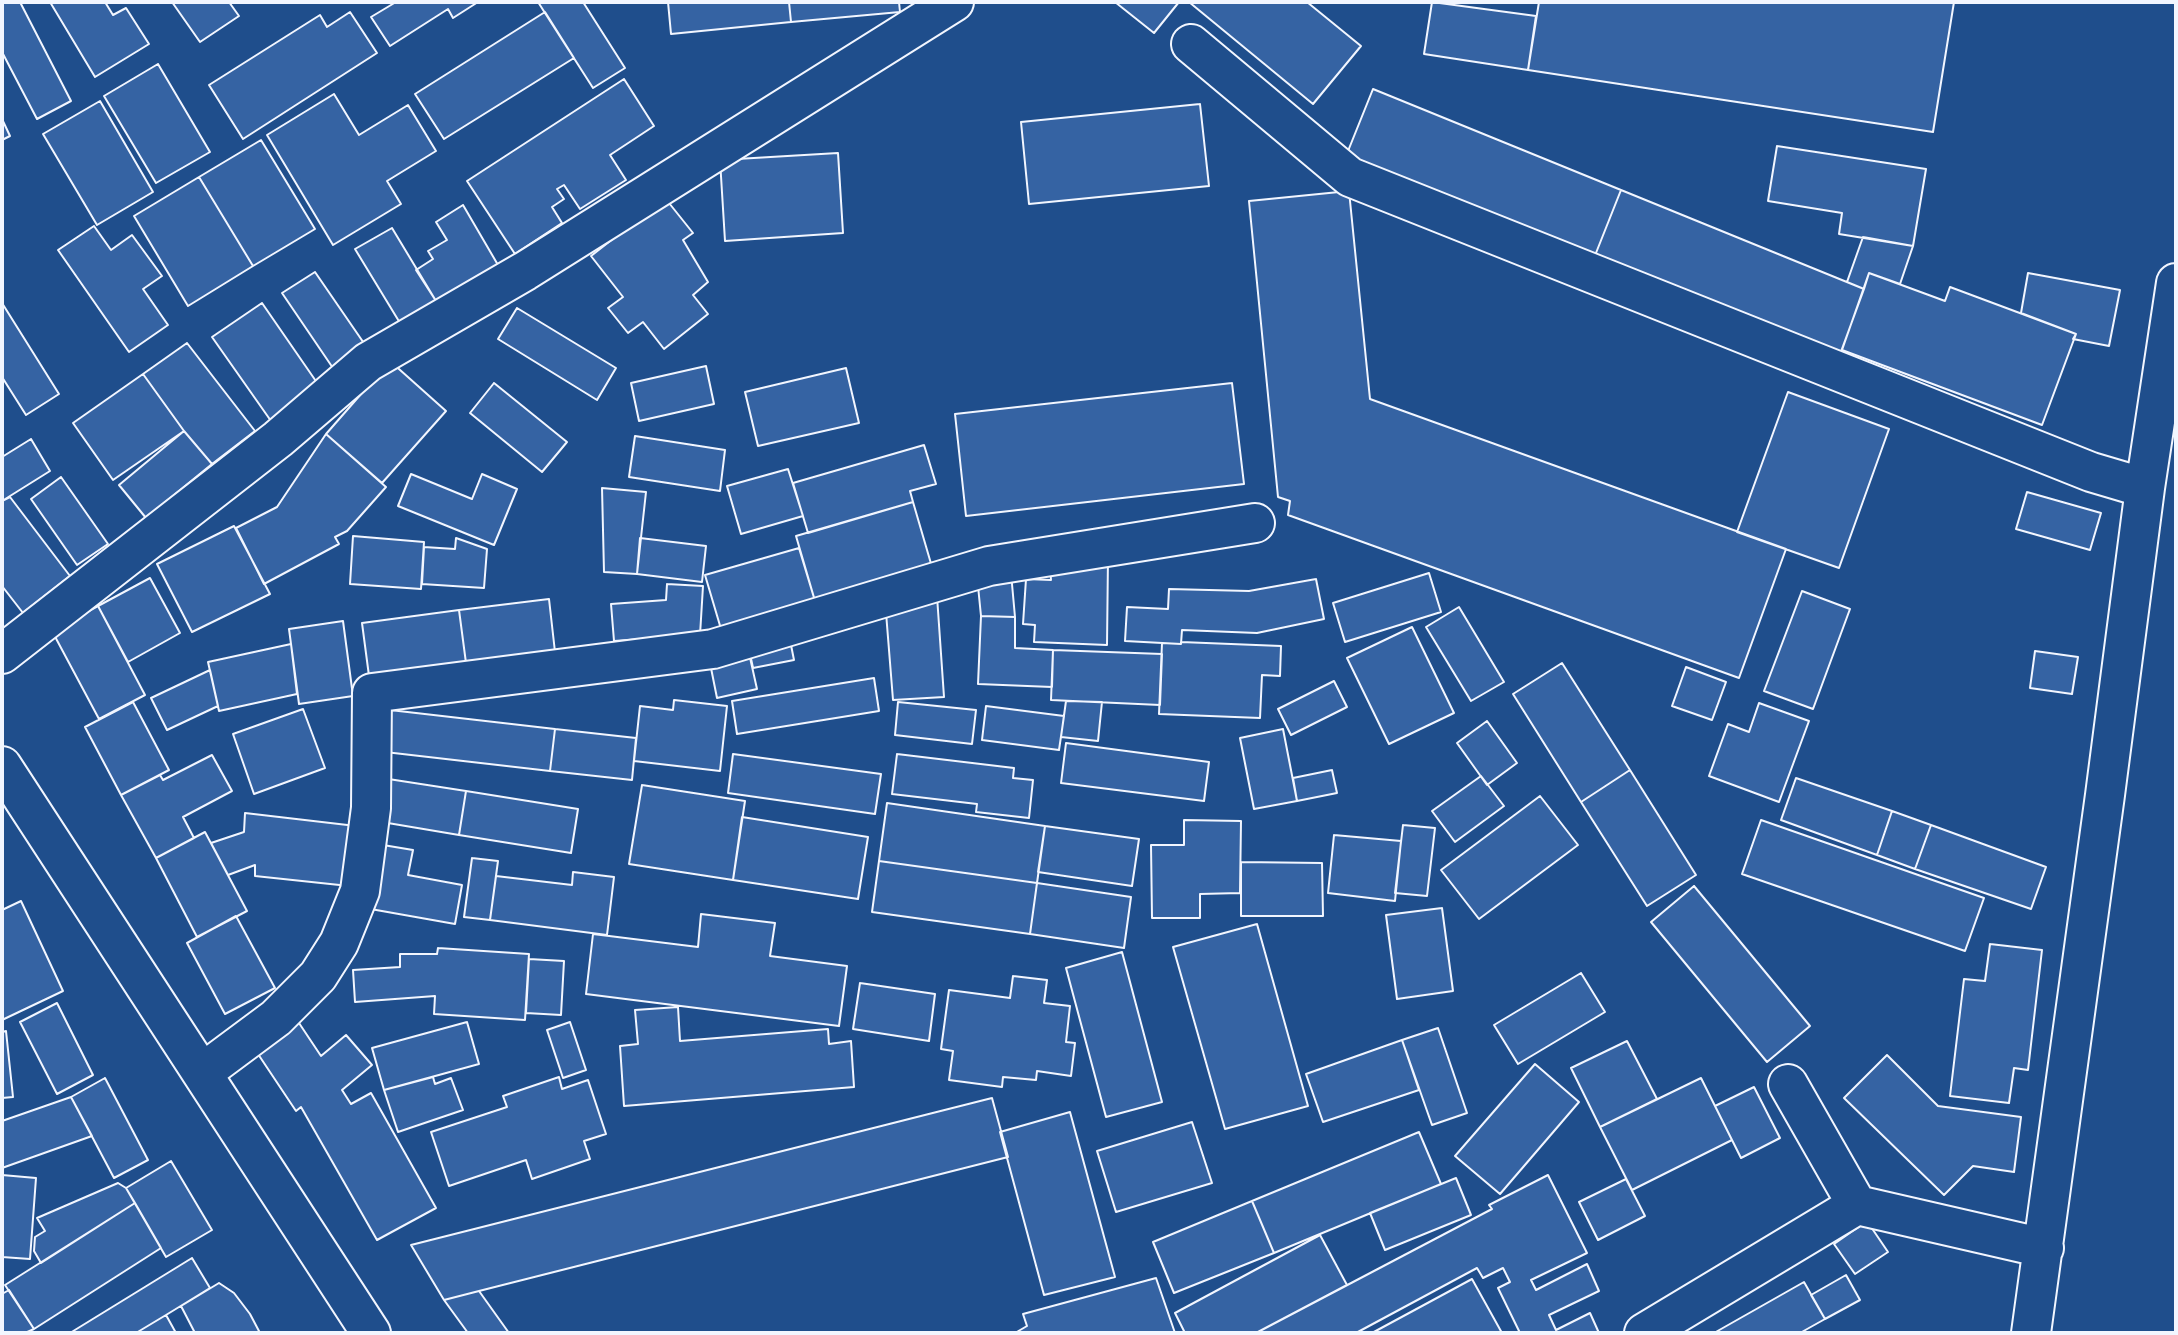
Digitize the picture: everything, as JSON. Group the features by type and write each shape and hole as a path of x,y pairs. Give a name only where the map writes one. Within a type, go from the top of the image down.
{"street":[{"path":"2,654 278,439 368,362 525,271 954,2"},
{"path":"1191,44 1350,177 2078,467 2144,488"},
{"path":"2031,1333 2144,488 2176,283"},
{"path":"202,1073 276,1018 318,976 339,943 360,891 371,808 372,692 713,649 989,566 1255,523"},
{"path":"2,767 371,1333"},
{"path":"1788,1084 1857,1205"},
{"path":"1644,1333 1857,1205 2044,1248"}],"building":[{"path":"2,2 20,2 71,101 37,119 2,52"},
{"path":"50,2 105,2 113,15 126,8 149,44 95,77"},
{"path":"172,2 229,2 239,16 200,42"},
{"path":"396,2 478,2 453,18 448,9 390,46 371,17"},
{"path":"538,2 583,2 625,68 593,88"},
{"path":"668,2 789,2 791,22 671,34"},
{"path":"789,2 899,2 900,12 791,22"},
{"path":"1115,2 1179,2 1154,33"},
{"path":"1189,2 1307,2 1361,46 1313,104"},
{"path":"1432,2 1536,16 1528,70 1424,54"},
{"path":"1539,2 1954,2 1933,132 1528,70"},
{"path":"350,12 377,53 243,139 209,85 320,15 327,27"},
{"path":"545,12 574,58 444,139 415,94"},
{"path":"158,64 210,152 156,183 104,96"},
{"path":"624,79 654,126 610,155 626,180 580,209 564,185 557,189 564,199 552,207 562,223 515,254 467,181"},
{"path":"1373,89 1621,190 1594,258 1346,156"},
{"path":"334,94 359,135 408,105 436,151 387,181 401,204 333,245 267,135"},
{"path":"100,101 153,192 97,225 43,134"},
{"path":"1200,104 1209,186 1029,204 1021,122"},
{"path":"2,119 10,136 2,140"},
{"path":"261,140 315,229 253,266 199,177"},
{"path":"1777,146 1926,169 1913,246 1839,234 1842,213 1768,201"},
{"path":"838,153 843,233 725,241 720,160"},
{"path":"199,177 253,266 188,306 134,216"},
{"path":"1621,190 1864,289 1839,357 1594,258"},
{"path":"1349,191 1370,399 1786,549 1739,678 1288,515 1290,501 1278,497 1249,201"},
{"path":"665,198 693,233 683,240 708,282 693,295 708,314 664,349 643,322 628,333 608,308 623,297 591,256"},
{"path":"463,205 498,265 436,301 416,270 433,259 428,251 447,240 436,222"},
{"path":"94,226 111,250 132,235 162,276 143,289 168,325 129,352 58,250"},
{"path":"392,228 436,301 400,323 355,249"},
{"path":"1863,237 1913,246 1900,284 1869,273 1864,289 1847,282"},
{"path":"315,272 370,352 337,374 282,293"},
{"path":"1869,273 1945,301 1950,287 2076,334 2042,425 1842,350"},
{"path":"2028,273 2120,290 2109,346 2073,339 2076,334 2021,313"},
{"path":"2,303 59,394 26,415 2,377"},
{"path":"262,303 320,387 271,421 212,337"},
{"path":"517,308 616,368 597,400 498,339"},
{"path":"187,343 255,431 212,464 184,431 143,374"},
{"path":"390,361 446,411 382,483 326,434"},
{"path":"706,366 714,404 639,421 631,383"},
{"path":"846,368 859,423 758,446 745,392"},
{"path":"143,374 184,431 113,480 73,423"},
{"path":"494,383 567,442 542,472 470,413"},
{"path":"1232,383 1244,484 966,516 955,414"},
{"path":"1788,392 1889,429 1839,568 1737,532"},
{"path":"184,431 212,464 146,518 119,485"},
{"path":"326,434 386,487 347,531 335,537 339,544 264,584 236,528 277,507"},
{"path":"635,436 725,450 720,491 629,477"},
{"path":"31,439 50,471 2,501 2,457"},
{"path":"924,445 936,484 910,491 913,502 808,533 793,483"},
{"path":"788,469 803,516 741,534 727,486"},
{"path":"411,474 472,499 482,474 517,489 494,545 398,506"},
{"path":"61,477 108,544 77,565 31,499"},
{"path":"602,488 646,492 637,574 604,572"},
{"path":"2027,492 2101,513 2090,550 2016,529"},
{"path":"10,497 70,576 23,613 2,586 2,501"},
{"path":"913,502 932,567 815,601 796,536"},
{"path":"234,526 270,594 192,632 157,564"},
{"path":"353,536 424,542 421,589 350,584"},
{"path":"456,538 487,549 484,588 422,584 424,547 455,549"},
{"path":"640,538 706,546 702,582 637,574"},
{"path":"799,548 815,601 721,629 705,575"},
{"path":"1108,557 1107,645 1034,642 1035,625 1023,624 1026,579 1051,580 1050,567"},
{"path":"1011,573 1015,617 981,616 977,576"},
{"path":"1429,573 1441,612 1345,642 1333,603"},
{"path":"150,578 180,633 128,662 98,606"},
{"path":"1316,579 1324,619 1257,633 1182,630 1181,644 1125,641 1127,607 1168,609 1169,589 1249,591"},
{"path":"667,584 703,586 700,635 614,641 611,604 666,600"},
{"path":"1802,591 1850,609 1813,709 1764,691"},
{"path":"937,596 944,697 893,700 885,600"},
{"path":"549,599 555,652 466,663 459,610"},
{"path":"98,606 145,695 99,719 52,631"},
{"path":"1459,607 1504,682 1471,701 1426,627"},
{"path":"459,610 466,663 369,676 362,623"},
{"path":"981,616 1015,617 1015,648 1053,650 1052,687 978,684"},
{"path":"343,621 353,696 299,704 289,629"},
{"path":"1412,627 1454,713 1389,744 1347,658"},
{"path":"790,640 794,660 753,668 749,649"},
{"path":"1162,643 1281,646 1280,676 1262,675 1260,718 1159,714"},
{"path":"291,644 297,694 219,711 208,662"},
{"path":"747,644 757,689 717,698 708,653"},
{"path":"1053,650 1162,654 1160,705 1051,700"},
{"path":"2035,651 2078,657 2072,694 2030,688"},
{"path":"1562,663 1630,770 1581,802 1513,694"},
{"path":"1686,667 1726,682 1712,720 1672,706"},
{"path":"210,670 218,706 167,730 151,698"},
{"path":"874,678 879,711 737,734 732,701"},
{"path":"1334,681 1347,707 1291,735 1278,709"},
{"path":"674,700 727,706 720,771 634,761 640,706 673,710"},
{"path":"1066,701 1102,702 1098,741 1061,737"},
{"path":"133,702 169,770 121,795 85,727"},
{"path":"898,702 976,710 972,744 895,735"},
{"path":"1759,703 1809,721 1779,802 1709,776 1728,724 1749,732"},
{"path":"986,706 1064,716 1059,750 982,740"},
{"path":"303,709 325,768 254,794 233,734"},
{"path":"390,710 555,729 550,771 385,752"},
{"path":"1487,721 1517,763 1487,785 1457,743"},
{"path":"555,729 636,738 632,780 550,771"},
{"path":"1283,729 1297,801 1254,809 1240,738"},
{"path":"1066,743 1209,762 1204,801 1061,783"},
{"path":"733,754 881,774 875,814 728,793"},
{"path":"897,754 1014,768 1013,778 1033,780 1029,818 976,812 977,804 892,794"},
{"path":"212,755 232,791 183,817 194,838 156,858 121,795 160,775 163,780"},
{"path":"1332,770 1337,793 1297,801 1293,778"},
{"path":"1630,770 1696,875 1647,906 1581,802"},
{"path":"1481,776 1504,806 1455,842 1432,811"},
{"path":"382,778 466,791 459,835 376,821"},
{"path":"1796,778 1892,811 1877,855 1781,820"},
{"path":"642,785 745,801 733,880 629,864"},
{"path":"466,791 578,809 571,853 459,835"},
{"path":"1540,796 1578,845 1479,919 1441,870"},
{"path":"887,803 1045,826 1037,883 879,861"},
{"path":"1892,811 1931,825 1915,869 1877,855"},
{"path":"245,813 356,826 349,886 255,876 255,865 228,875 211,843 244,832"},
{"path":"742,817 868,837 858,899 733,880"},
{"path":"1184,820 1241,821 1240,893 1200,894 1200,918 1152,918 1151,845 1184,845"},
{"path":"1761,820 1984,898 1965,951 1742,874"},
{"path":"1403,825 1435,828 1427,896 1395,893"},
{"path":"1931,825 2046,867 2031,909 1915,869"},
{"path":"1045,826 1139,839 1132,886 1038,872"},
{"path":"205,832 247,911 197,937 156,858"},
{"path":"1334,835 1401,841 1395,901 1328,893"},
{"path":"377,844 413,850 408,875 462,885 455,924 365,908"},
{"path":"472,858 498,861 490,920 464,917"},
{"path":"879,861 1037,883 1030,934 872,912"},
{"path":"1241,862 1322,863 1323,916 1241,916"},
{"path":"573,872 614,877 607,935 490,920 496,876 572,885"},
{"path":"1037,883 1131,897 1124,948 1030,934"},
{"path":"1694,886 1810,1026 1767,1062 1651,922"},
{"path":"21,901 63,991 2,1020 2,910"},
{"path":"1442,908 1453,991 1397,999 1386,915"},
{"path":"701,914 775,923 770,956 847,966 839,1026 586,994 593,934 698,947"},
{"path":"236,916 275,988 225,1014 187,943"},
{"path":"1257,924 1308,1106 1225,1129 1173,947"},
{"path":"1990,944 2042,950 2028,1070 2014,1068 2009,1103 1950,1096 1964,979 1985,981"},
{"path":"438,948 529,954 525,1020 434,1014 435,996 355,1002 353,970 400,967 400,954 437,954"},
{"path":"1122,952 1162,1102 1106,1117 1066,968"},
{"path":"529,959 564,961 561,1015 526,1013"},
{"path":"1581,973 1605,1012 1518,1064 1494,1025"},
{"path":"1013,976 1047,980 1044,1003 1070,1006 1066,1042 1075,1043 1071,1076 1037,1071 1036,1080 1003,1077 1002,1087 949,1080 953,1051 941,1049 949,990 1010,998"},
{"path":"860,983 935,994 929,1041 853,1029"},
{"path":"57,1003 93,1075 57,1094 20,1022"},
{"path":"678,1007 680,1041 828,1029 829,1044 851,1041 854,1087 624,1106 620,1046 638,1044 635,1010"},
{"path":"297,1020 321,1056 346,1035 372,1065 342,1090 351,1104 371,1093 436,1208 377,1240 301,1107 296,1111 254,1048"},
{"path":"467,1022 479,1064 384,1090 372,1048"},
{"path":"570,1022 586,1070 563,1078 547,1030"},
{"path":"1438,1028 1467,1113 1432,1125 1402,1040"},
{"path":"6,1031 13,1097 2,1098 2,1032"},
{"path":"1402,1040 1419,1090 1323,1122 1306,1074"},
{"path":"1627,1041 1657,1099 1600,1127 1571,1068"},
{"path":"1887,1055 1938,1106 2021,1117 2014,1172 1973,1166 1944,1195 1844,1098"},
{"path":"1535,1064 1579,1102 1500,1194 1455,1156"},
{"path":"433,1077 435,1084 451,1078 463,1110 398,1132 384,1090"},
{"path":"559,1077 562,1089 588,1080 606,1134 584,1141 590,1159 532,1179 526,1160 449,1186 431,1132 507,1107 503,1096"},
{"path":"105,1078 148,1160 114,1178 71,1097"},
{"path":"1701,1078 1732,1140 1632,1190 1600,1127"},
{"path":"1754,1087 1780,1138 1741,1158 1715,1106"},
{"path":"71,1097 92,1136 2,1168 2,1121"},
{"path":"992,1098 1008,1157 444,1300 411,1245"},
{"path":"1070,1112 1115,1277 1044,1295 1000,1132"},
{"path":"1192,1122 1212,1183 1116,1212 1097,1151"},
{"path":"1419,1132 1441,1184 1274,1253 1252,1201"},
{"path":"171,1161 212,1230 166,1257 126,1188"},
{"path":"2,1175 36,1178 30,1259 2,1257"},
{"path":"1548,1175 1587,1253 1531,1280 1536,1290 1587,1264 1599,1291 1549,1315 1556,1330 1590,1313 1599,1333 1520,1333 1498,1288 1510,1282 1503,1268 1483,1278 1477,1268 1356,1333 1256,1333 1492,1209 1489,1205"},
{"path":"1456,1178 1471,1215 1385,1250 1370,1213"},
{"path":"1626,1179 1645,1216 1598,1240 1579,1202"},
{"path":"118,1183 126,1188 135,1203 41,1263 34,1251 35,1237 45,1231 37,1218"},
{"path":"1252,1201 1274,1253 1174,1293 1153,1242"},
{"path":"135,1203 161,1248 34,1329 5,1285"},
{"path":"1867,1221 1888,1252 1855,1274 1834,1244"},
{"path":"1320,1235 1347,1285 1256,1333 1185,1333 1175,1313"},
{"path":"192,1258 210,1288 136,1333 70,1333"},
{"path":"1846,1275 1860,1300 1825,1319 1811,1295"},
{"path":"1156,1278 1175,1333 1015,1333 1027,1326 1023,1314"},
{"path":"1472,1279 1502,1333 1372,1333"},
{"path":"1804,1282 1825,1319 1800,1333 1714,1333"},
{"path":"219,1283 234,1293 260,1333 195,1333 181,1306"},
{"path":"9,1290 34,1329 25,1333 2,1333 2,1294"},
{"path":"479,1291 509,1333 468,1333 444,1300"},
{"path":"166,1315 176,1333 136,1333"}]}
